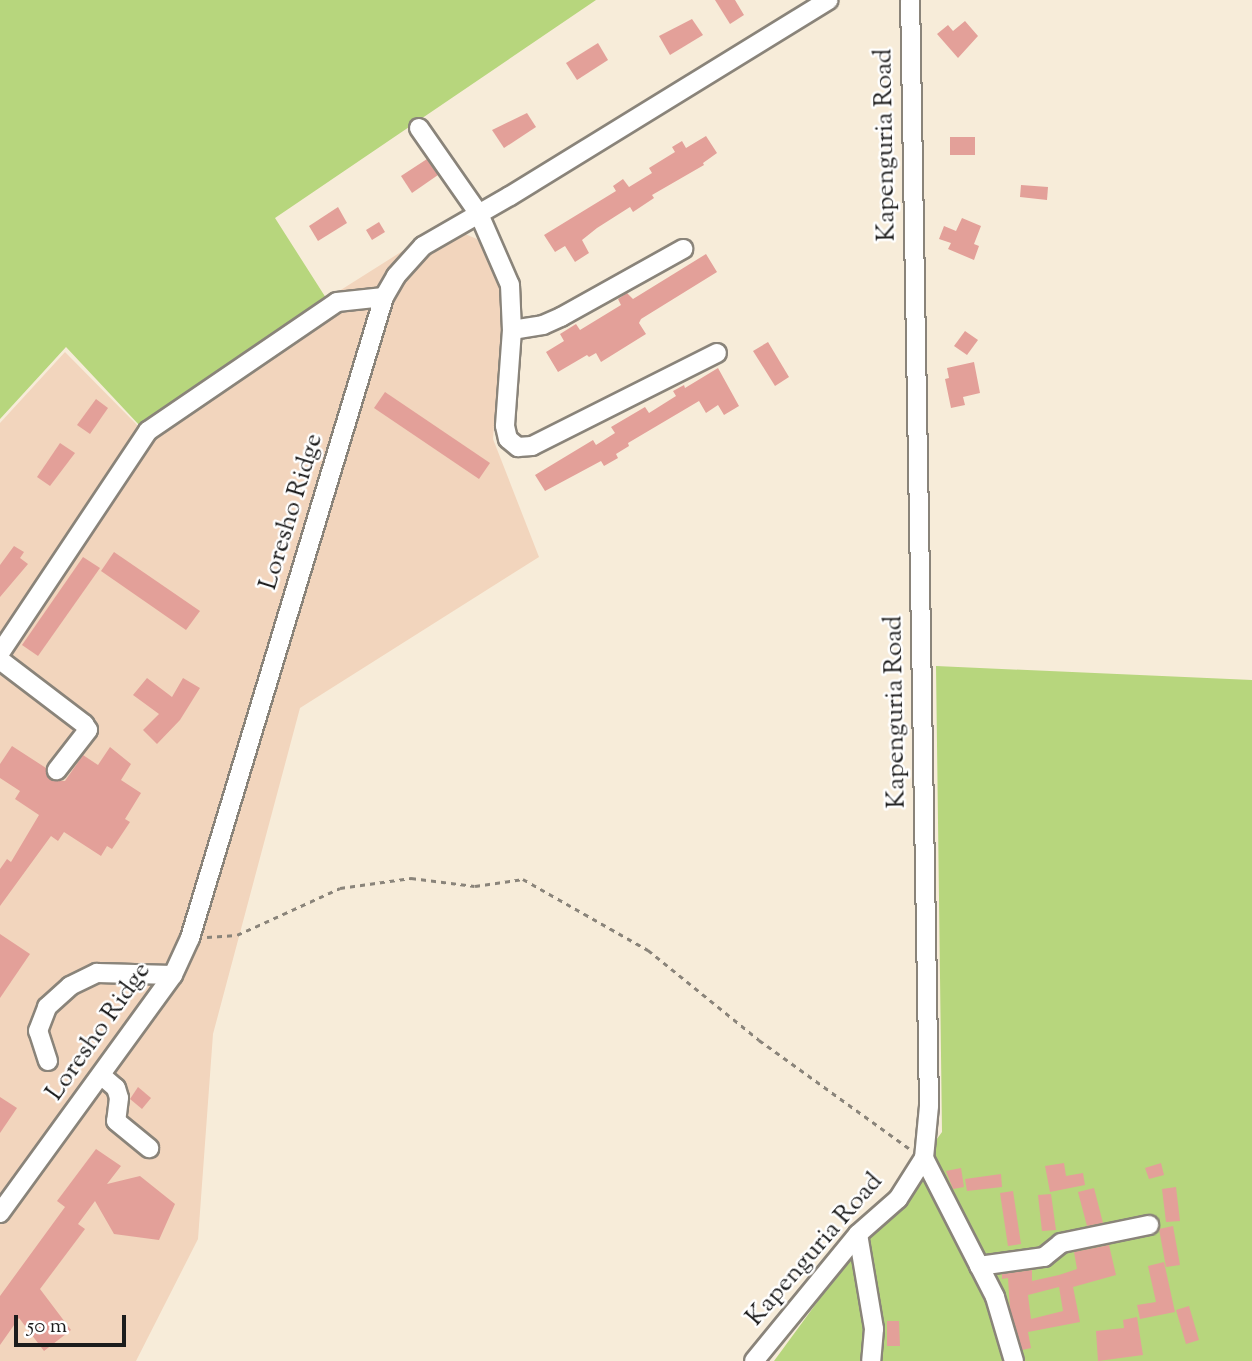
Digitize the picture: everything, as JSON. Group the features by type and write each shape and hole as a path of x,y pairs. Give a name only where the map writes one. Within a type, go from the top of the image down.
{"street":[{"name":"Loresho Ridge","path":"0,1213 173,975 190,938 384,297 396,276 423,246 828,0"},
{"name":"Kapenguria Road","path":"754,1361 858,1234 898,1199 923,1158 929,1106 910,0"},
{"path":"419,128 479,214 510,285 512,330 505,426 508,439 518,447 532,446 717,354"},
{"path":"512,330 543,325 561,317 683,249"},
{"path":"0,653 148,431 337,302 384,297"},
{"path":"0,660 84,724 88,730 57,770"},
{"path":"48,1061 38,1031 47,1007 69,986 97,972 173,975"},
{"path":"102,1076 116,1088 119,1098 116,1121 149,1148"},
{"path":"923,1158 995,1297 1014,1361"},
{"path":"979,1266 1044,1257 1061,1242 1149,1225"},
{"path":"858,1234 874,1329 871,1361"}],"path":[{"path":"190,938 237,935 340,888 411,878 475,886 523,879 648,950 759,1040 923,1158"}],"shaded area":[{"path":"450,221 453,229 477,239 504,289 493,439 539,557 300,708 213,1034 198,1239 136,1361 0,1361 0,423 65,352 142,430 336,293"}],"green space":[{"path":"0,0 596,0 275,218 326,298 141,427 66,347 0,419"},
{"path":"936,666 1252,680 1252,1361 774,1361 942,1132"}],"building":[{"path":"715,0 735,0 744,15 730,24"},
{"path":"692,19 703,35 670,55 659,36"},
{"path":"965,21 978,36 958,58 937,34 948,25 953,31"},
{"path":"598,43 608,60 577,80 566,63"},
{"path":"527,113 536,127 504,148 492,130"},
{"path":"706,136 717,153 703,163 704,165 652,195 654,198 633,212 630,207 597,228 582,240 589,253 575,262 565,246 555,252 544,235 616,191 613,186 623,179 629,187 652,173 649,168 675,152 672,147 682,141 686,148"},
{"path":"950,137 975,137 975,155 950,155"},
{"path":"427,159 438,175 412,193 401,176"},
{"path":"1021,185 1048,187 1047,200 1020,197"},
{"path":"338,207 347,223 318,241 309,226"},
{"path":"962,218 981,226 974,244 979,246 974,260 948,249 951,243 939,239 944,226 956,231"},
{"path":"379,222 385,232 372,240 366,230"},
{"path":"706,254 717,272 641,319 639,323 646,334 601,362 596,353 589,357 587,355 558,372 546,352 564,341 560,334 576,324 580,330 621,305 618,299 627,293 633,299"},
{"path":"965,331 978,340 967,355 954,346"},
{"path":"768,342 789,377 775,386 753,351"},
{"path":"974,362 980,393 963,397 965,405 951,408 945,379 949,378 947,368"},
{"path":"718,368 739,406 724,415 718,405 706,413 699,401 628,443 629,446 616,454 618,458 604,466 601,461 545,491 535,475 593,440 596,445 615,433 611,427 645,407 649,413 676,396 673,391 684,385 685,388"},
{"path":"385,392 490,463 479,479 374,408"},
{"path":"96,399 108,408 90,434 77,425"},
{"path":"60,443 75,453 50,486 37,477"},
{"path":"14,546 24,552 20,558 28,564 0,597 0,565"},
{"path":"114,552 200,611 186,630 101,571"},
{"path":"83,557 100,568 38,656 22,645"},
{"path":"147,678 172,697 183,678 200,688 180,720 157,744 143,730 159,714 133,695"},
{"path":"12,746 46,768 50,779 56,781 65,781 83,755 98,765 110,747 131,764 121,780 141,793 125,819 130,822 112,849 107,846 101,856 64,832 58,841 51,836 0,906 0,869 7,859 11,862 39,815 15,799 20,791 0,778 0,764"},
{"path":"0,934 30,954 0,998"},
{"path":"138,1087 151,1098 142,1109 130,1099"},
{"path":"0,1097 17,1108 0,1133"},
{"path":"96,1149 121,1166 107,1184 140,1176 175,1204 159,1240 114,1234 95,1201 78,1224 85,1229 40,1289 71,1330 44,1351 19,1318 0,1345 0,1296 65,1207 57,1201"},
{"path":"1064,1163 1066,1176 1083,1173 1085,1185 1050,1192 1045,1166"},
{"path":"1161,1163 1164,1175 1149,1179 1145,1168"},
{"path":"961,1168 964,1187 953,1189 946,1171"},
{"path":"1001,1174 1002,1187 967,1191 965,1179"},
{"path":"1176,1187 1180,1221 1166,1222 1162,1189"},
{"path":"1094,1188 1103,1223 1087,1226 1078,1192"},
{"path":"1013,1191 1021,1244 1008,1246 1000,1193"},
{"path":"1051,1194 1056,1230 1042,1231 1038,1195"},
{"path":"1173,1226 1180,1265 1166,1267 1159,1229"},
{"path":"1109,1245 1116,1275 1073,1287 1080,1322 1028,1332 1031,1348 1022,1350 1010,1309 1008,1278 1002,1279 1002,1274 1032,1270 1032,1281 1059,1275 1077,1269 1074,1252","holes":["1059,1287 1063,1311 1031,1319 1028,1295"]},
{"path":"1164,1262 1175,1312 1140,1319 1137,1305 1156,1302 1148,1266"},
{"path":"1189,1306 1199,1340 1186,1344 1176,1310"},
{"path":"1137,1317 1143,1355 1098,1361 1096,1331 1124,1328 1123,1320"},
{"path":"887,1321 899,1321 900,1346 887,1346"}]}
